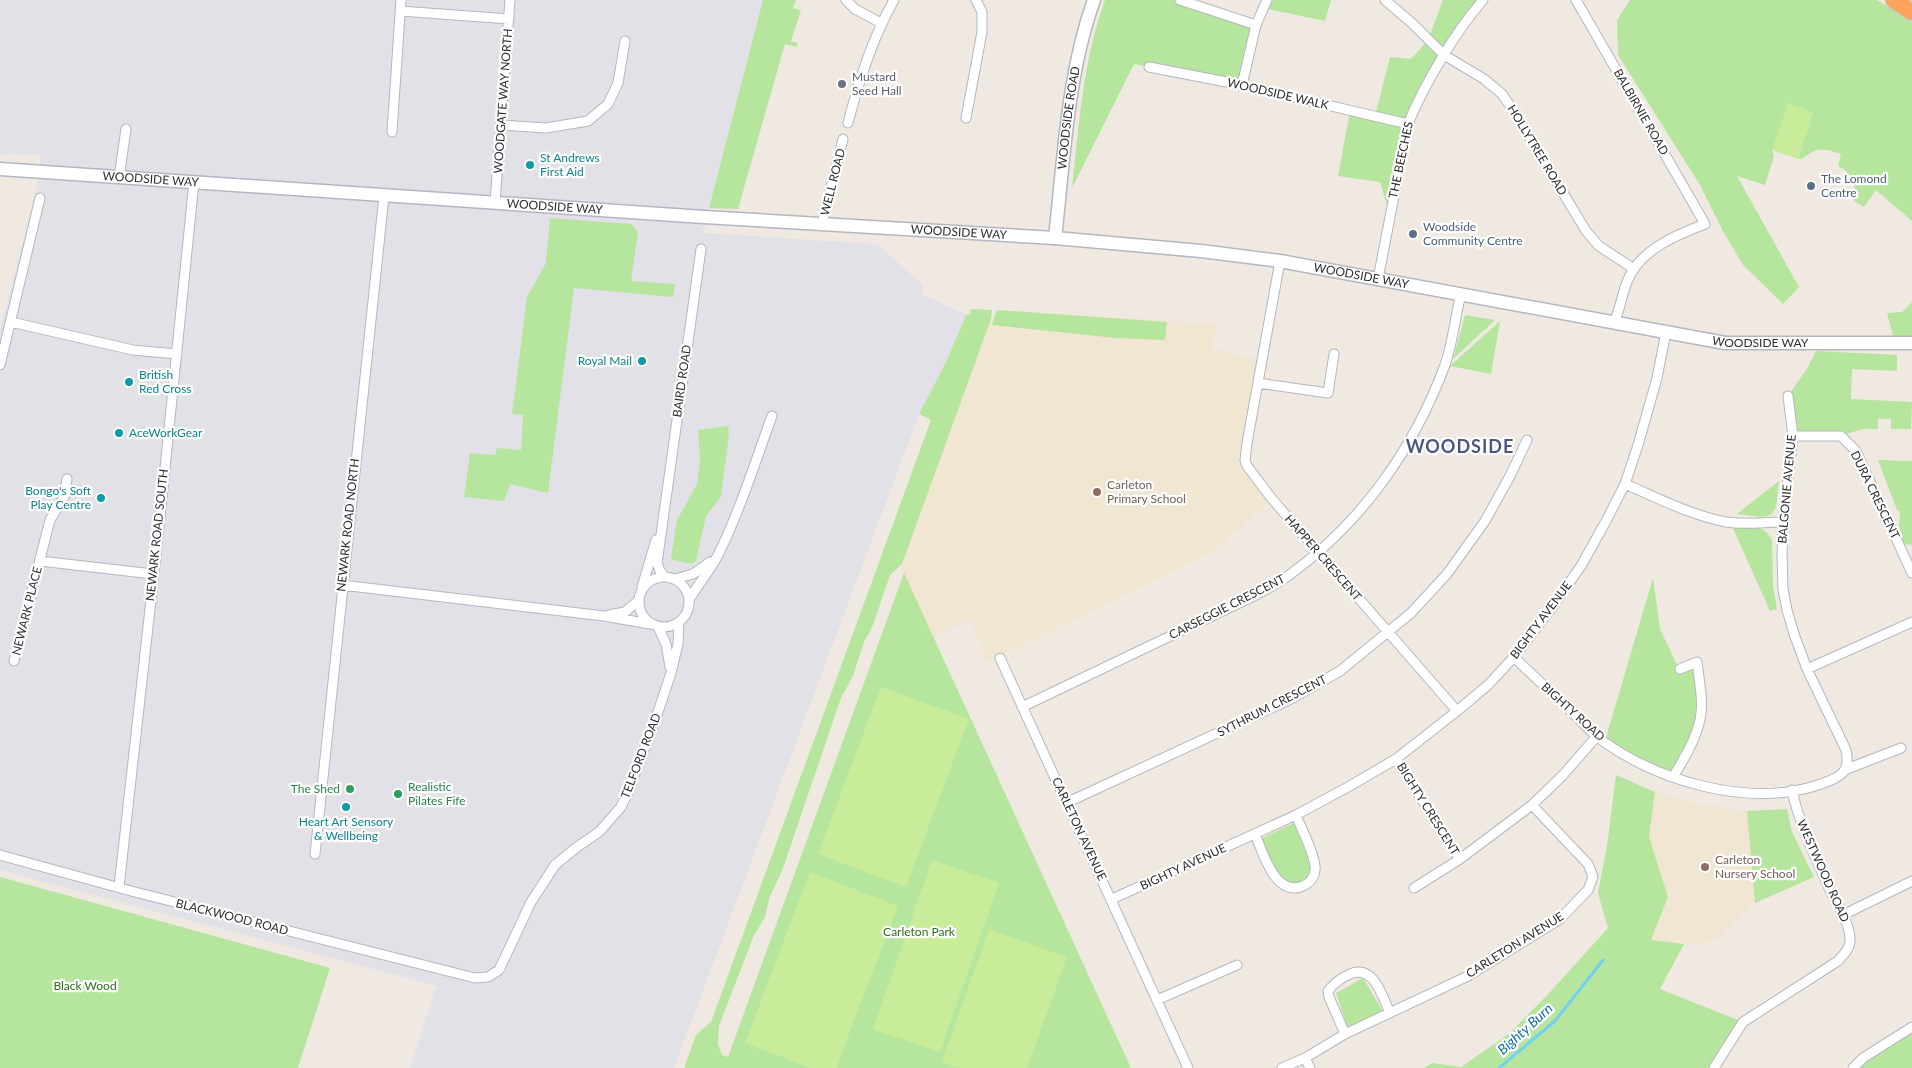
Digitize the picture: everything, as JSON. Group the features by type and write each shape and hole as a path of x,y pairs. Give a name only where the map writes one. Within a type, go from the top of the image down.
{"highway":[{"path":"1894,0 1912,12"}],"street":[{"path":"392,132 401,0"},
{"name":"WOODGATE WAY NORTH","path":"495,202 510,0"},
{"path":"846,0 855,9 882,23"},
{"path":"848,123 869,51 894,0"},
{"path":"966,118 982,32 982,12 976,0"},
{"name":"WOODSIDE ROAD","path":"1054,238 1071,95 1080,43 1094,0"},
{"path":"1180,0 1256,25"},
{"path":"1242,85 1256,25 1267,0"},
{"name":"HOLLYTREE ROAD","path":"1385,0 1413,24 1444,55 1484,79 1502,94 1515,112 1586,231 1599,246 1634,269"},
{"name":"THE BEECHES","path":"1378,279 1408,124 1413,110 1444,55 1483,0"},
{"name":"BALBIRNIE ROAD","path":"1576,0 1705,224 1684,232 1662,244 1646,255 1634,269"},
{"path":"400,11 509,19"},
{"path":"501,125 546,128 588,121 608,104 618,83 626,41"},
{"name":"WOODSIDE WALK","path":"1149,67 1242,85 1408,124"},
{"path":"120,178 126,129"},
{"name":"WELL ROAD","path":"822,224 843,139"},
{"name":"WOODSIDE WAY","path":"0,169 384,196 1054,238 1202,251 1280,261 1732,343 1912,343"},
{"name":"NEWARK ROAD SOUTH","path":"119,887 194,182"},
{"name":"NEWARK ROAD NORTH","path":"315,854 384,196"},
{"path":"0,365 40,198"},
{"name":"BAIRD ROAD","path":"664,577 657,563 701,249"},
{"name":"HAPPER CRESCENT","path":"1280,261 1245,453 1247,466 1254,478 1457,711"},
{"path":"1614,323 1634,269"},
{"name":"CARSEGGIE CRESCENT","path":"1022,707 1256,595 1290,575 1319,552 1369,502 1411,436 1445,364 1461,294"},
{"path":"11,322 133,350 176,354"},
{"name":"BIGHTY AVENUE","path":"1112,899 1296,815 1348,787 1396,758 1457,711 1488,684 1514,657 1580,566 1625,484 1648,413 1666,332"},
{"path":"1258,383 1328,393 1334,354"},
{"name":"BALGONIE AVENUE","path":"1788,396 1793,436 1783,522 1782,564 1786,610 1807,669 1846,750 1848,760 1846,768"},
{"path":"689,600 716,558 727,535 772,416"},
{"name":"DURA CRESCENT","path":"1793,436 1841,436 1856,451 1912,573"},
{"name":"SYTHRUM CRESCENT","path":"1066,803 1291,699 1340,671 1411,613 1429,595 1466,549 1485,521 1527,440"},
{"name":"NEWARK PLACE","path":"14,661 50,520 64,497 68,479"},
{"path":"1625,484 1676,507 1709,518 1728,522 1783,522"},
{"name":"BAIRD ROAD","path":"642,590 664,512"},
{"path":"675,579 692,574 716,558"},
{"name":"NEWARK PLACE","path":"40,562 153,574"},
{"path":"342,585 604,616 654,626 673,626 679,623 688,612 689,600 682,584 675,579 664,577 651,580 642,590 638,601 625,612 604,616"},
{"path":"638,601 641,614 654,626"},
{"path":"1807,669 1912,622"},
{"name":"TELFORD ROAD","path":"465,975 484,978 499,970 531,902 554,865 576,847 599,832 621,806 653,726 671,672 678,644 679,623"},
{"name":"TELFORD ROAD","path":"654,626 666,644 671,672"},
{"name":"BIGHTY ROAD","path":"1514,657 1597,736 1638,762 1705,788 1745,794 1769,793 1813,786 1841,776 1846,768 1901,748"},
{"name":"CARLETON AVENUE","path":"1000,658 1188,1068"},
{"path":"1673,777 1690,749 1700,719 1697,662 1680,669"},
{"name":"BIGHTY CRESCENT","path":"1414,888 1460,859 1532,805 1563,775 1597,736"},
{"name":"BIGHTY CRESCENT","path":"1396,758 1460,859"},
{"name":"WESTWOOD ROAD","path":"1715,1068 1743,1022 1838,961 1846,952 1850,943 1850,934 1843,915 1797,814 1792,790"},
{"name":"CARLETON AVENUE","path":"1282,1068 1305,1058 1345,1034 1468,976 1560,919 1588,890 1593,877 1588,864 1532,805"},
{"path":"1255,834 1279,882 1290,888 1302,886 1312,879 1315,873 1315,866 1296,815"},
{"name":"BLACKWOOD ROAD","path":"0,856 465,975"},
{"path":"1843,915 1912,881"},
{"path":"1157,1000 1237,965"},
{"path":"1345,1034 1328,991 1346,976 1354,973 1367,973 1372,978 1390,1013"},
{"path":"1853,1068 1863,1058 1912,1027"},
{"path":"1305,1058 1310,1068"}],"shaded area":[{"path":"0,0 763,0 703,233 877,244 923,285 922,294 966,315 946,362 919,414 674,1068 410,1068 437,986 0,870 0,330 37,187 41,155 0,154"},
{"name":"Carleton Primary School","path":"997,310 1216,324 1212,349 1262,361 1245,460 1272,499 1217,549 987,662 971,619 933,637 900,567 991,319"},
{"name":"Carleton Nursery School","path":"1655,792 1706,806 1747,811 1755,903 1718,938 1702,944 1651,940 1668,897 1649,837"}],"green space":[{"path":"763,0 796,0 793,8 801,10 791,41 798,43 797,47 785,44 738,209 709,208"},
{"path":"1105,0 1180,0 1256,25 1242,85 1134,64 1072,188 1087,69"},
{"path":"1267,0 1331,0 1325,21 1263,8"},
{"path":"1443,0 1483,0 1413,110 1390,216 1380,182 1338,176 1350,111 1375,116 1390,57 1411,59 1428,40"},
{"path":"1630,0 1877,0 1912,22 1912,221 1876,190 1864,207 1854,201 1855,190 1853,180 1847,172 1838,166 1841,154 1821,149 1798,159 1813,112 1772,150 1774,156 1765,185 1737,176 1799,287 1783,304 1743,265 1723,231 1700,185 1618,55 1617,20"},
{"path":"1788,103 1813,112 1798,159 1772,150"},
{"path":"550,218 631,224 638,232 631,281 675,284 673,297 574,288 548,493 510,484 504,501 464,497 470,453 495,455 497,448 521,450 523,415 512,414 527,297 546,263"},
{"path":"1912,302 1912,336 1893,336 1887,313 1902,312"},
{"name":"Carleton Park","path":"971,309 992,310 991,319 902,564 890,575 853,676 841,698 782,871 770,896 765,917 754,935 719,1026 718,1044 722,1055 728,1057 904,573 1131,1068 684,1068 696,1035 711,1022 931,420 919,414 946,362 966,315 970,315"},
{"path":"997,310 1167,322 1165,340 1116,338 992,325"},
{"path":"1465,315 1495,320 1453,359"},
{"path":"1500,321 1491,374 1450,366"},
{"path":"1816,351 1897,355 1897,371 1852,369 1851,399 1912,402 1911,429 1891,429 1891,419 1878,419 1878,429 1862,429 1841,436 1793,436 1788,396 1808,367"},
{"path":"728,426 729,434 721,497 706,516 696,561 692,564 673,560 671,557 677,520 697,484 700,462 698,430"},
{"path":"1878,460 1912,461 1912,545 1898,543 1900,511 1897,510"},
{"path":"1779,481 1776,507 1771,515 1761,517 1737,514"},
{"path":"1732,526 1761,529 1766,532 1772,541 1773,586 1777,609 1770,611"},
{"path":"1653,578 1660,629 1679,669 1697,662 1700,719 1673,777 1605,741"},
{"path":"881,687 969,719 906,887 818,854"},
{"path":"1616,775 1655,792 1649,837 1668,897 1651,940 1684,944 1660,989 1743,1022 1714,1068 1424,1068 1432,1063 1461,1067 1510,1033 1608,928 1598,893 1607,846"},
{"path":"1787,809 1792,832 1814,877 1755,903 1747,811"},
{"path":"1294,823 1309,859 1310,867 1306,878 1294,884 1287,882 1275,871 1260,839"},
{"path":"932,860 999,883 940,1052 873,1029"},
{"path":"810,872 898,906 836,1068 810,1068 745,1043"},
{"name":"Black Wood","path":"0,877 330,968 298,1068 0,1068"},
{"path":"989,929 1067,957 1027,1068 958,1068 942,1062"},
{"path":"1363,978 1383,1012 1348,1029 1336,993"},
{"path":"1912,1027 1912,1068 1853,1068"}],"waterway":[{"name":"Bighty Burn","path":"1499,1068 1555,1021 1603,960"}],"place":[{"name":"Mustard Seed Hall","path":"842,84"},
{"name":"St Andrews First Aid","path":"530,165"},
{"name":"The Lomond Centre","path":"1811,186"},
{"name":"Woodside Community Centre","path":"1413,234"},
{"name":"Royal Mail","path":"642,361"},
{"name":"British Red Cross","path":"129,382"},
{"name":"AceWorkGear","path":"119,433"},
{"name":"Carleton Primary School","path":"1097,492"},
{"name":"Bongo's Soft Play Centre","path":"101,498"},
{"name":"The Shed","path":"350,789"},
{"name":"Realistic Pilates Fife","path":"398,794"},
{"name":"Heart Art Sensory & Wellbeing","path":"346,807"},
{"name":"Carleton Nursery School","path":"1705,867"}],"district":[{"name":"WOODSIDE","path":"1460,447"}]}
